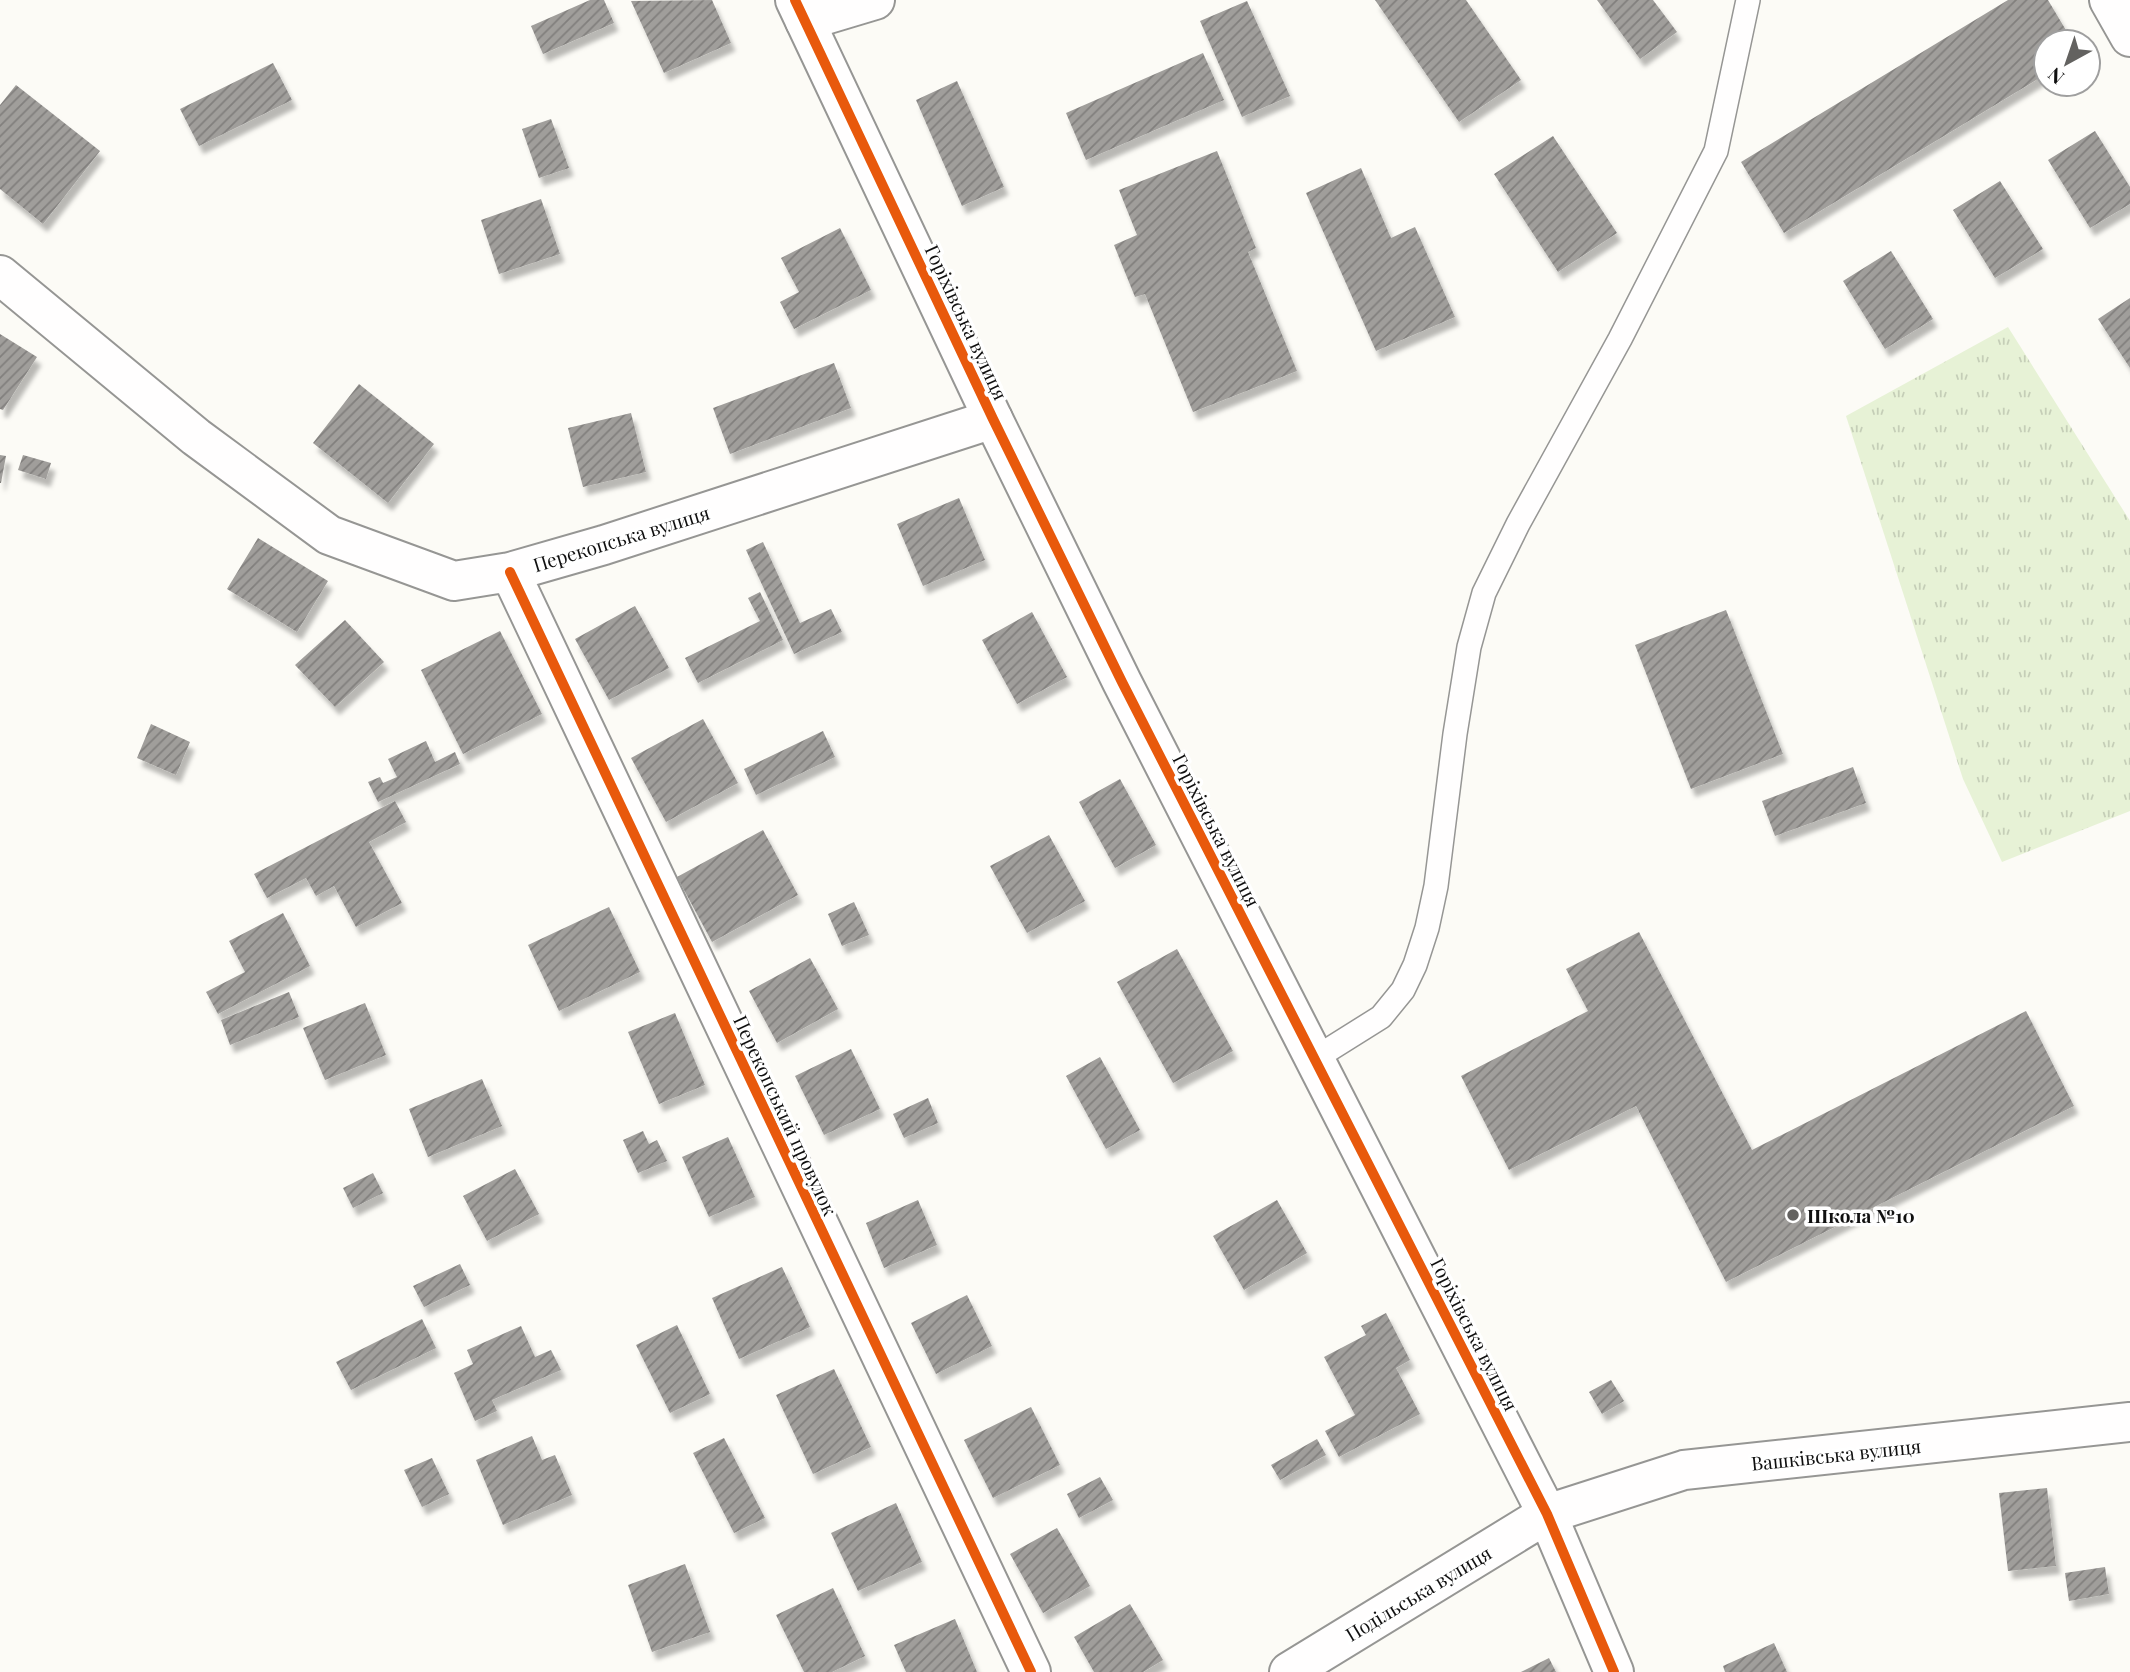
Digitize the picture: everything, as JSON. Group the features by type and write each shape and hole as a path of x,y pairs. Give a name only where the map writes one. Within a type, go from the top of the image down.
{"street":[{"path":"800,11 875,0"},
{"path":"2109,0 2130,37"},
{"name":"Горіхівська вулиця","path":"800,11 993,419 1128,694 1547,1514 1614,1672"},
{"name":"Перекопська вулиця","path":"0,275 195,437 329,535 454,580 510,572 604,545 993,419"},
{"name":"Перекопський провулок","path":"510,572 1031,1672"},
{"name":"Вашківська вулиця","path":"1547,1514 1684,1471 2130,1422"},
{"name":"Подільська вулиця","path":"1289,1672 1547,1514"}],"lane":[{"path":"1314,1059 1381,1017 1403,990 1416,965 1436,886 1469,647 1484,593 1518,524 1620,339 1716,151 1748,0"}],"green space":[{"path":"2008,327 2130,521 2130,811 2002,862 1963,779 1846,416"}],"building":[{"path":"590,0 604,0 614,23 543,54 531,26"},
{"path":"712,0 731,43 664,73 631,1"},
{"path":"1375,0 1466,0 1521,80 1459,122"},
{"path":"1597,0 1653,0 1677,32 1640,59"},
{"path":"2008,0 2048,0 2065,28 2032,28 2032,82 1784,233 1741,162"},
{"path":"1247,1 1290,96 1242,117 1200,21"},
{"path":"1203,53 1224,100 1086,160 1066,113"},
{"path":"273,63 292,100 199,146 180,109"},
{"path":"957,81 1004,187 962,206 916,100"},
{"path":"16,85 100,151 43,224 0,189 0,105"},
{"path":"551,119 569,168 539,178 522,129"},
{"path":"2095,131 2130,187 2130,204 2090,228 2048,160"},
{"path":"1553,136 1617,233 1558,272 1494,174"},
{"path":"1217,151 1256,248 1248,252 1297,371 1193,412 1145,294 1135,297 1114,245 1137,235 1119,190"},
{"path":"1361,168 1391,238 1415,227 1455,317 1376,351 1306,193"},
{"path":"2000,181 2043,249 1995,278 1953,210"},
{"path":"541,199 560,254 499,274 481,220"},
{"path":"840,228 871,290 794,329 780,302 799,292 781,258"},
{"path":"1891,251 1933,319 1885,349 1843,281"},
{"path":"2130,298 2130,368 2098,319"},
{"path":"0,334 37,357 3,410 0,409"},
{"path":"834,363 851,408 730,454 713,408"},
{"path":"359,384 434,444 388,503 313,443"},
{"path":"631,413 646,472 583,487 568,428"},
{"path":"0,455 6,456 1,483 0,483"},
{"path":"23,455 51,463 46,479 18,470"},
{"path":"959,498 985,560 923,586 897,524"},
{"path":"258,538 328,581 297,632 227,589"},
{"path":"763,542 800,623 831,609 842,632 794,654 746,550"},
{"path":"760,592 783,640 698,683 685,658 760,621 748,598"},
{"path":"635,606 669,668 609,700 575,639"},
{"path":"1726,610 1783,754 1691,789 1635,645"},
{"path":"1032,612 1067,677 1017,704 982,640"},
{"path":"345,620 384,662 335,707 295,665"},
{"path":"500,631 542,714 463,754 421,670"},
{"path":"703,719 738,783 666,822 631,758"},
{"path":"151,724 190,742 176,775 137,758"},
{"path":"823,731 835,757 756,795 744,769"},
{"path":"426,741 435,762 455,752 460,764 378,802 368,782 380,777 383,783 397,777 388,759"},
{"path":"1853,767 1866,803 1775,836 1762,801"},
{"path":"1120,779 1156,845 1115,868 1079,802"},
{"path":"395,801 406,822 369,842 402,903 356,927 334,886 316,896 306,878 267,898 254,874"},
{"path":"763,830 798,895 712,942 677,877"},
{"path":"1049,835 1085,901 1027,933 990,866"},
{"path":"854,902 869,935 842,946 828,914"},
{"path":"609,907 640,972 559,1011 528,945"},
{"path":"283,913 310,966 218,1014 206,992 245,972 229,941"},
{"path":"1639,932 1752,1150 2026,1011 2074,1106 1726,1282 1636,1106 1509,1170 1461,1076 1588,1011 1566,969"},
{"path":"1177,949 1233,1051 1173,1083 1117,982"},
{"path":"810,958 838,1009 777,1043 749,991"},
{"path":"289,992 299,1017 230,1045 221,1020"},
{"path":"365,1003 386,1055 325,1080 303,1028"},
{"path":"675,1013 705,1085 659,1104 628,1032"},
{"path":"851,1049 880,1109 824,1135 795,1076"},
{"path":"1100,1057 1140,1130 1106,1149 1066,1076"},
{"path":"482,1079 502,1126 428,1157 409,1109"},
{"path":"928,1098 938,1123 904,1138 893,1114"},
{"path":"643,1131 649,1144 657,1140 667,1161 638,1173 623,1140"},
{"path":"728,1137 755,1197 709,1217 682,1157"},
{"path":"515,1169 539,1214 487,1241 463,1196"},
{"path":"373,1173 383,1193 353,1208 343,1188"},
{"path":"918,1200 937,1245 884,1268 866,1223"},
{"path":"1277,1200 1307,1253 1244,1290 1213,1236"},
{"path":"460,1264 470,1285 424,1307 413,1286"},
{"path":"782,1267 810,1327 739,1359 712,1298"},
{"path":"967,1295 992,1346 936,1374 911,1323"},
{"path":"1386,1313 1410,1360 1396,1368 1420,1414 1339,1457 1325,1431 1355,1415 1324,1357 1366,1335 1361,1326"},
{"path":"422,1319 436,1348 351,1390 336,1362"},
{"path":"677,1325 710,1394 670,1413 636,1345"},
{"path":"521,1326 535,1357 551,1350 561,1370 492,1400 497,1411 475,1421 454,1373 473,1364 467,1350"},
{"path":"834,1369 871,1447 813,1474 776,1395"},
{"path":"1611,1380 1624,1401 1602,1414 1589,1392"},
{"path":"1031,1407 1060,1465 993,1498 964,1440"},
{"path":"532,1436 542,1460 555,1455 572,1495 503,1525 476,1460"},
{"path":"724,1438 765,1518 734,1533 693,1453"},
{"path":"1317,1439 1326,1455 1280,1480 1271,1465"},
{"path":"432,1458 449,1494 422,1507 404,1470"},
{"path":"1100,1477 1113,1500 1079,1518 1067,1494"},
{"path":"2047,1488 2056,1566 2008,1571 1999,1493"},
{"path":"896,1503 922,1562 858,1591 831,1533"},
{"path":"1057,1528 1090,1586 1043,1613 1010,1554"},
{"path":"685,1564 710,1632 652,1652 628,1585"},
{"path":"2105,1567 2109,1594 2069,1601 2065,1573"},
{"path":"833,1588 865,1656 832,1672 804,1672 776,1615"},
{"path":"1130,1604 1163,1660 1143,1672 1094,1672 1074,1637"},
{"path":"955,1619 977,1672 906,1672 894,1645"},
{"path":"1774,1643 1787,1672 1725,1672 1723,1666"},
{"path":"1549,1658 1556,1672 1521,1672"}],"cycle path":[{"path":"795,0 993,419 1122,682 1547,1514 1614,1672"},
{"path":"510,572 1031,1672"}],"place":[{"name":"Школа №10","path":"1793,1215"}]}
